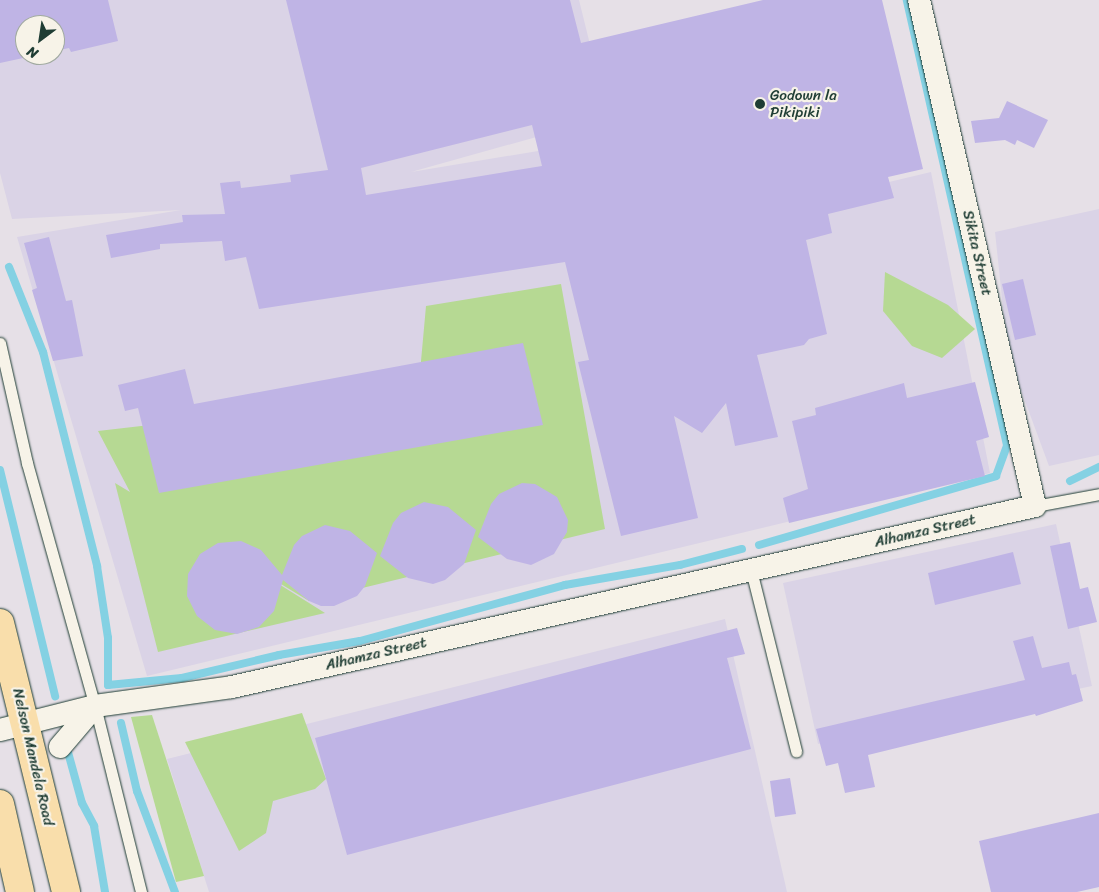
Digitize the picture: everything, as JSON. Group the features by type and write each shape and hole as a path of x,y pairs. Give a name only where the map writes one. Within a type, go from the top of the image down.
{"main road":[{"name":"Nelson Mandela Road","path":"0,623 13,727 66,892"},
{"path":"0,804 20,892"}],"street":[{"name":"Sikita Street","path":"919,0 1035,506"},
{"name":"Alhamza Street","path":"13,727 95,706 232,687 1035,506"},
{"path":"60,747 95,706"}],"lane":[{"path":"0,343 27,463 95,706 141,892"},
{"name":"Alhamza Street","path":"1035,506 1099,494"},
{"path":"751,570 796,751"}],"shaded area":[{"path":"0,0 579,0 608,117 411,172 604,140 641,241 931,172 990,473 147,676 17,237 181,210 12,219 0,173"},
{"path":"1099,209 1099,455 1049,466 1008,355 995,232"},
{"path":"1056,524 1092,686 818,744 783,583"},
{"path":"725,619 787,892 209,892 167,759"}],"green space":[{"path":"885,272 948,305 975,329 942,358 912,346 883,311"},
{"path":"561,284 605,529 309,601 223,549 325,613 158,652 115,483 130,492 98,431 418,394 426,306"},
{"path":"302,713 326,779 315,789 273,801 266,833 239,851 185,742"},
{"path":"152,715 204,876 176,882 131,717"}],"building":[{"path":"0,0 108,0 118,41 71,52 69,48 65,49 65,15 15,15 15,60 0,63"},
{"path":"286,0 570,0 581,43 763,0 882,0 923,169 888,177 894,198 828,214 832,233 806,240 827,334 809,339 804,345 757,355 778,437 735,446 726,403 702,433 674,416 698,518 621,536 578,362 589,360 565,262 259,309 246,257 225,261 222,241 160,244 160,249 111,258 106,235 183,222 182,215 225,214 220,183 240,181 241,188 291,182 290,175 328,170","holes":["532,125 542,166 366,195 361,168"]},
{"path":"1007,101 1048,120 1034,148 1017,140 1015,145 1005,140 975,143 971,121 999,118"},
{"path":"49,237 66,301 72,300 83,356 53,361 32,290 37,288 24,243"},
{"path":"1023,279 1036,335 1015,340 1002,284"},
{"path":"523,343 543,425 159,493 138,408 125,411 118,385 185,369 194,404"},
{"path":"975,382 989,437 976,441 985,476 789,523 783,498 808,489 792,421 816,415 815,408 904,383 907,398"},
{"path":"522,483 535,484 557,497 568,520 567,532 554,554 531,565 507,559 478,537 491,504 499,494"},
{"path":"424,502 448,507 476,530 464,564 445,580 433,584 408,578 380,556 393,523 401,513"},
{"path":"325,525 350,531 377,553 365,586 357,596 334,606 321,606 309,601 283,580 274,611 259,627 237,634 215,630 197,616 187,596 188,574 200,554 218,543 241,541 261,550 282,575 294,545 302,536"},
{"path":"1070,542 1080,589 1088,587 1097,622 1068,629 1050,546"},
{"path":"1013,552 1021,584 935,605 928,573"},
{"path":"737,628 745,654 727,658 751,749 347,855 315,738"},
{"path":"1033,636 1042,668 1069,662 1072,675 1076,674 1083,701 1036,716 1035,714 868,755 875,787 845,793 838,763 826,766 816,729 1025,680 1013,641"},
{"path":"790,778 796,814 775,817 770,781"},
{"path":"1099,813 1099,887 1077,892 991,892 979,841"}],"waterway":[{"path":"759,545 996,476 1007,445 907,0"},
{"path":"9,267 43,352 97,566 108,638 108,685 182,678 279,655 360,641 565,585 680,565 742,549"},
{"path":"1070,481 1099,467"},
{"path":"0,470 55,696"},
{"path":"121,723 137,791 175,892"},
{"path":"66,745 82,803 94,826 105,892"}],"place":[{"name":"Godown la Pikipiki","path":"760,104"}]}
